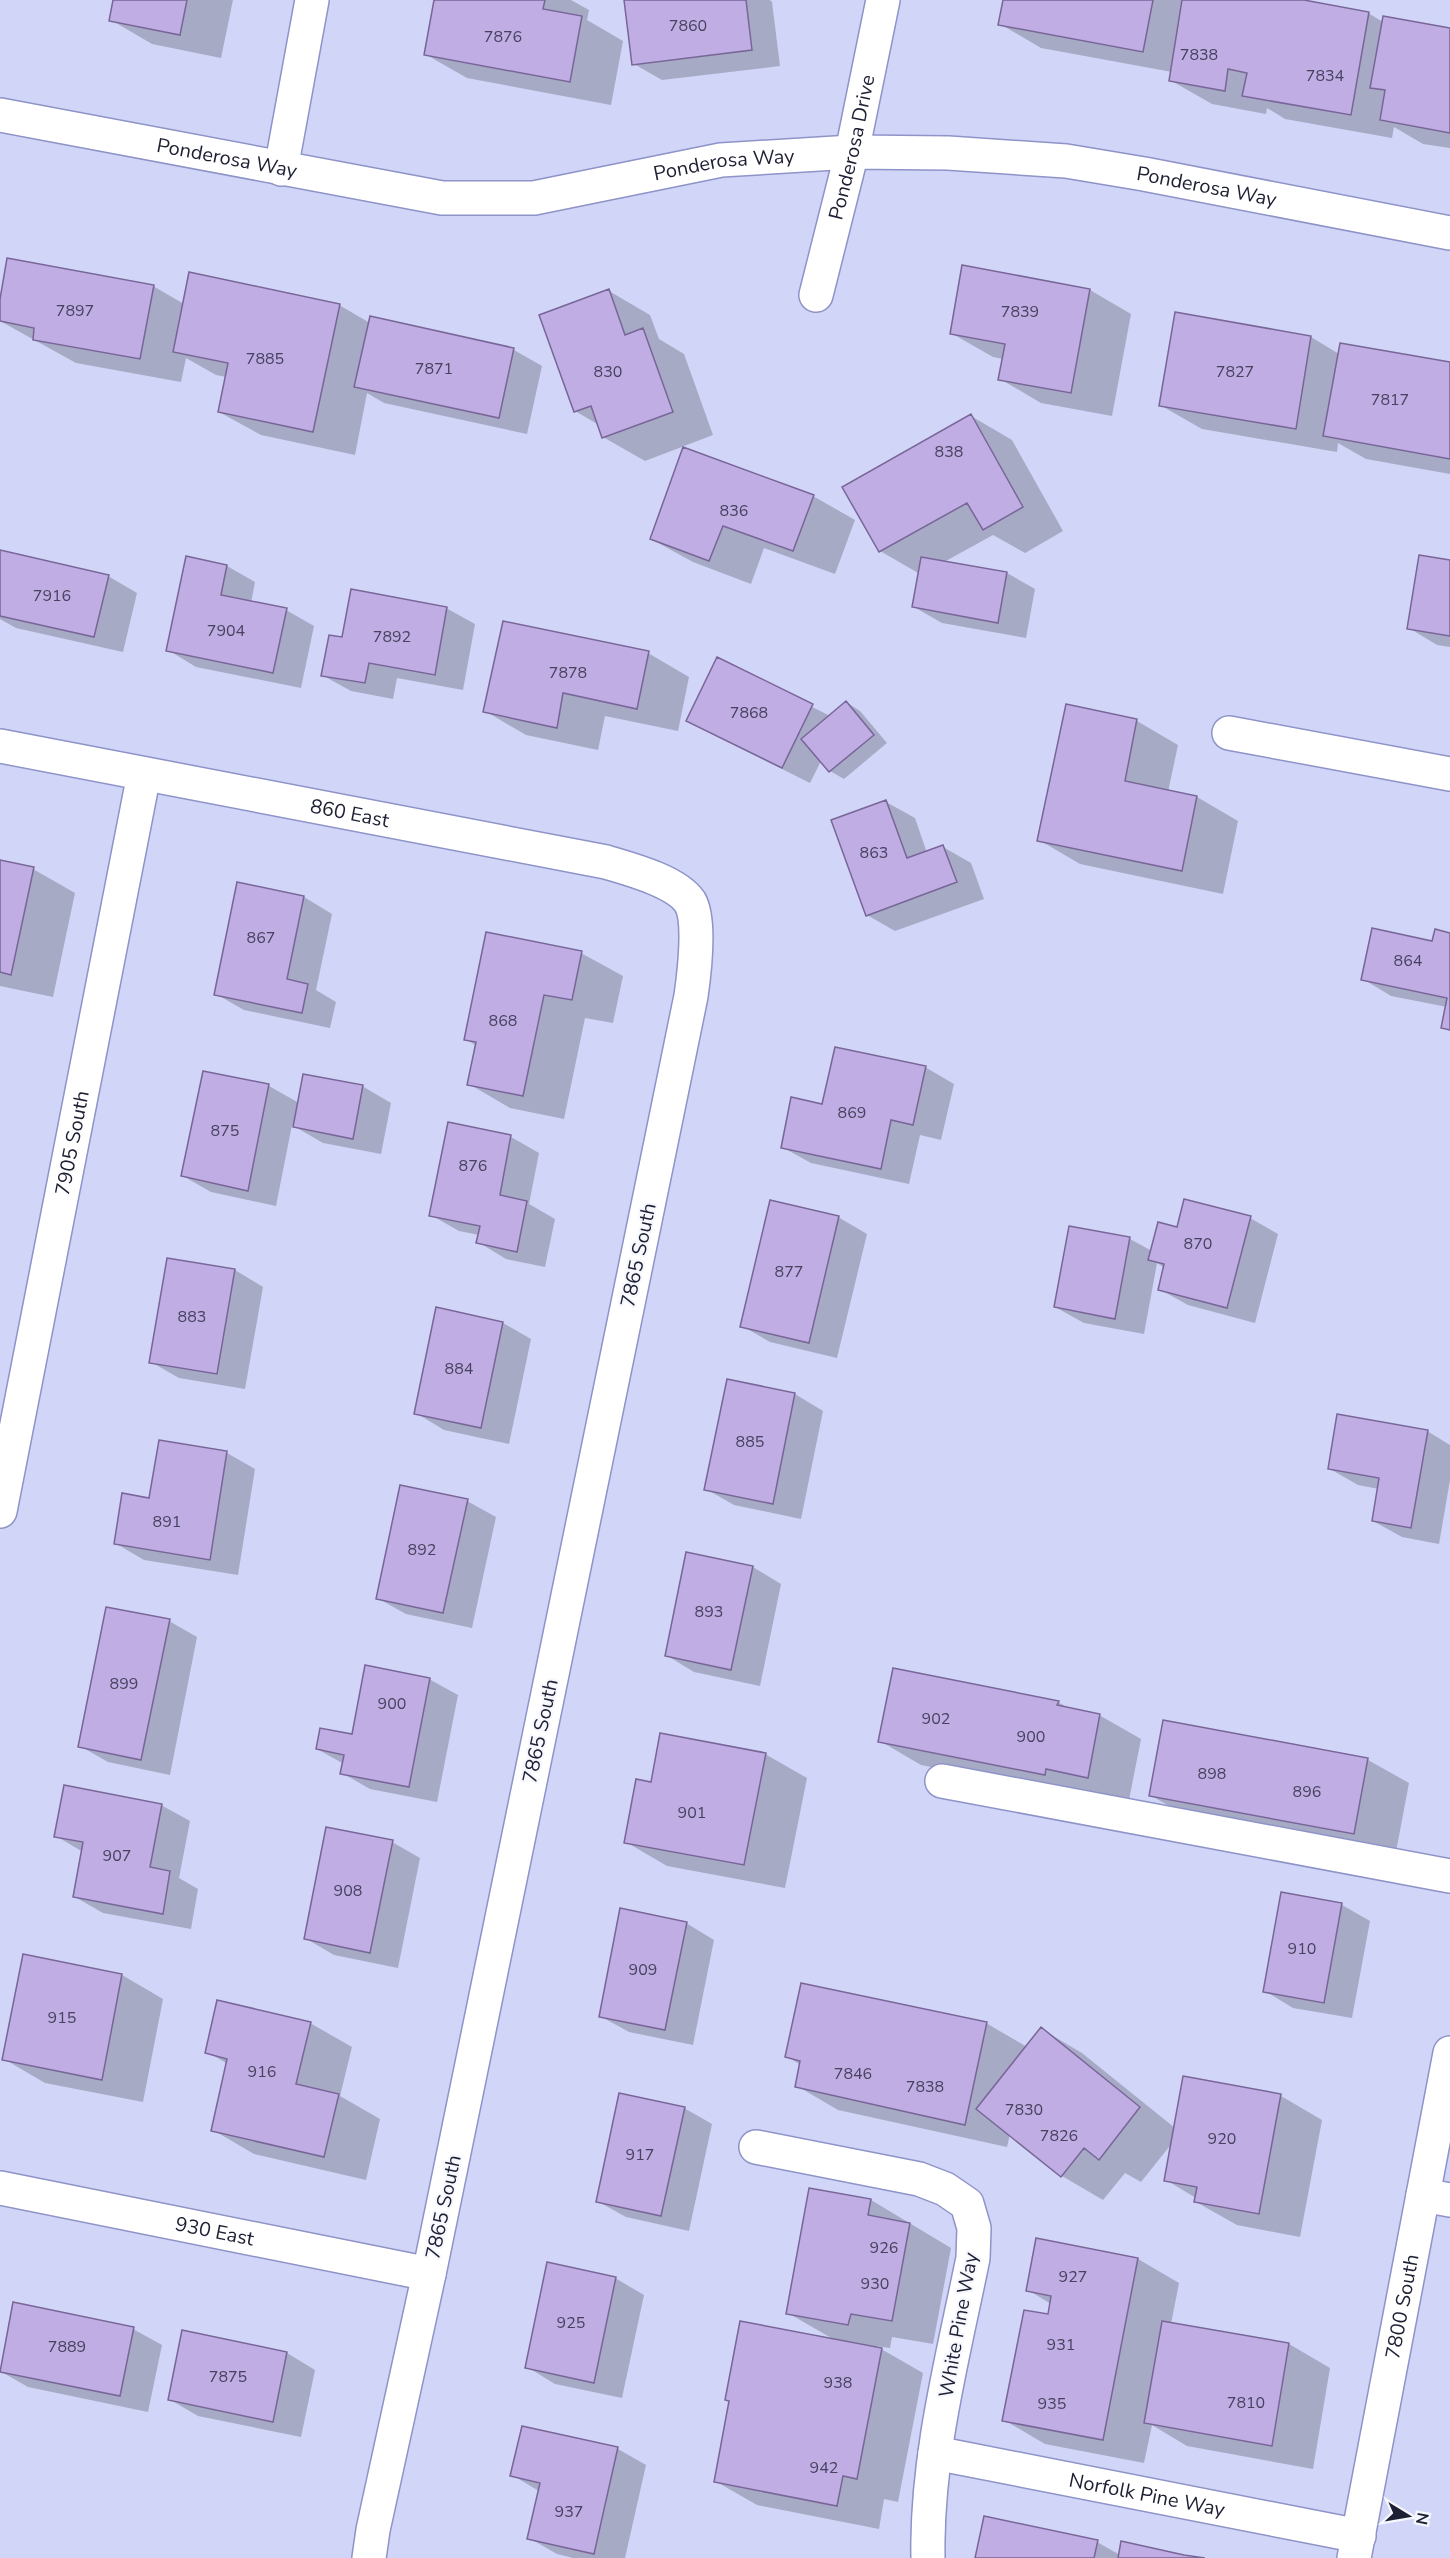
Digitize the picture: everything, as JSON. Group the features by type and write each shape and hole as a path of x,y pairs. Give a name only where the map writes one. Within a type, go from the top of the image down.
{"street":[{"path":"281,170 312,0"},
{"name":"Ponderosa Drive","path":"816,295 852,152 883,0"},
{"name":"Ponderosa Way","path":"0,116 281,170 442,198 534,198 721,160 852,152 948,153 1066,161 1450,233"},
{"path":"1228,733 1450,774"},
{"name":"860 East","path":"0,746 606,862 639,871 667,884 690,903"},
{"name":"7905 South","path":"0,1511 144,774"},
{"name":"7865 South","path":"369,2558 691,996 696,932 690,903"},
{"path":"942,1781 1450,1876"},
{"name":"7800 South","path":"1357,2547 1437,2198 1450,2053"},
{"name":"White Pine Way","path":"756,2147 919,2179 945,2189 967,2204 974,2228 973,2258 935,2453 927,2514 928,2558"},
{"name":"930 East","path":"0,2188 429,2274"},
{"name":"Norfolk Pine Way","path":"935,2453 1357,2547"}],"building":[{"path":"113,0 187,0 180,35 109,21"},
{"path":"434,0 545,0 543,9 582,16 570,82 424,55"},
{"path":"624,0 746,0 752,50 632,65"},
{"path":"1003,0 1153,0 1143,52 998,25"},
{"path":"1182,0 1304,0 1369,12 1351,115 1242,96 1247,73 1228,69 1225,91 1169,81"},
{"path":"1383,16 1450,28 1450,133 1380,120 1385,90 1370,88"},
{"path":"7,258 154,285 140,359 33,340 34,328 0,321 0,299"},
{"path":"962,265 1090,289 1071,393 998,380 1005,344 950,334"},
{"path":"189,272 340,304 313,432 218,412 228,363 173,352"},
{"path":"609,289 625,335 643,328 673,412 602,438 591,406 574,412 539,315"},
{"path":"1175,312 1311,336 1296,429 1159,406"},
{"path":"370,316 514,348 499,418 354,387"},
{"path":"1340,343 1450,362 1450,459 1323,436"},
{"path":"971,414 1023,507 983,530 967,503 879,552 842,487"},
{"path":"683,447 814,495 793,551 723,526 709,561 650,539"},
{"path":"0,550 109,575 94,637 0,616"},
{"path":"1419,555 1450,560 1450,636 1407,629"},
{"path":"186,556 227,565 221,595 287,608 273,673 166,651"},
{"path":"921,557 1007,572 998,623 912,607"},
{"path":"351,589 447,607 435,675 369,663 365,683 321,676 329,635 342,637"},
{"path":"503,621 649,651 637,709 563,693 557,728 483,712"},
{"path":"717,657 813,704 782,768 686,721"},
{"path":"846,701 874,735 829,772 801,739"},
{"path":"1066,704 1137,719 1125,781 1197,796 1182,871 1037,841"},
{"path":"886,800 907,858 943,845 957,882 866,916 831,820"},
{"path":"0,860 34,867 11,975 0,972"},
{"path":"237,882 304,896 287,979 308,984 302,1013 214,995"},
{"path":"1372,928 1432,941 1435,929 1450,933 1450,1030 1441,1028 1447,998 1361,980"},
{"path":"486,932 582,951 572,1000 544,995 523,1096 467,1085 476,1042 464,1040"},
{"path":"835,1047 926,1066 913,1125 891,1120 881,1169 781,1148 791,1097 822,1104"},
{"path":"203,1071 269,1084 248,1191 181,1176"},
{"path":"303,1074 363,1085 353,1139 293,1127"},
{"path":"448,1122 511,1135 500,1195 527,1201 517,1252 476,1243 480,1226 429,1216"},
{"path":"1184,1199 1251,1216 1227,1308 1158,1290 1164,1264 1148,1260 1158,1222 1177,1227"},
{"path":"770,1200 839,1216 809,1343 740,1327"},
{"path":"1069,1226 1130,1237 1115,1319 1054,1307"},
{"path":"167,1258 235,1269 217,1374 149,1363"},
{"path":"436,1307 503,1322 481,1428 414,1414"},
{"path":"727,1379 795,1393 773,1504 704,1490"},
{"path":"1337,1414 1428,1430 1411,1528 1372,1521 1379,1478 1328,1469"},
{"path":"159,1440 227,1451 210,1560 114,1544 122,1493 149,1498"},
{"path":"400,1485 468,1499 443,1613 376,1599"},
{"path":"686,1552 753,1566 731,1670 665,1656"},
{"path":"106,1607 170,1619 141,1760 78,1747"},
{"path":"365,1665 430,1678 409,1787 340,1774 344,1755 316,1749 320,1728 352,1734"},
{"path":"893,1668 1059,1701 1057,1705 1100,1714 1088,1778 1046,1769 1045,1775 878,1742"},
{"path":"1163,1720 1368,1758 1354,1834 1149,1796"},
{"path":"660,1733 766,1753 744,1865 624,1843 636,1779 651,1782"},
{"path":"64,1785 162,1804 150,1867 170,1871 163,1914 73,1897 83,1842 54,1837"},
{"path":"326,1827 393,1840 370,1953 304,1939"},
{"path":"1281,1892 1342,1903 1324,2003 1263,1992"},
{"path":"620,1908 687,1922 665,2030 599,2017"},
{"path":"23,1954 122,1974 102,2080 2,2060"},
{"path":"801,1983 987,2022 965,2125 795,2087 800,2061 785,2057"},
{"path":"217,2000 311,2022 296,2084 339,2094 324,2157 211,2131 227,2059 205,2053"},
{"path":"1041,2027 1140,2107 1099,2160 1084,2148 1061,2177 976,2109"},
{"path":"1183,2076 1281,2094 1259,2214 1194,2202 1197,2187 1164,2181"},
{"path":"619,2093 685,2107 661,2216 596,2202"},
{"path":"809,2188 871,2199 868,2215 910,2223 892,2321 851,2314 848,2325 786,2314"},
{"path":"1036,2238 1138,2258 1103,2440 1002,2421 1024,2310 1048,2314 1051,2296 1026,2291"},
{"path":"547,2262 616,2277 594,2383 525,2368"},
{"path":"13,2302 134,2327 120,2396 0,2372"},
{"path":"740,2321 882,2348 857,2479 843,2476 837,2506 714,2482 729,2401 725,2400"},
{"path":"1162,2321 1289,2343 1272,2446 1144,2423"},
{"path":"182,2330 287,2352 273,2422 168,2400"},
{"path":"522,2426 618,2447 594,2554 527,2539 540,2483 510,2476"},
{"path":"984,2516 1098,2540 1094,2558 975,2558"},
{"path":"1121,2541 1184,2555 1205,2558 1118,2558"}]}
